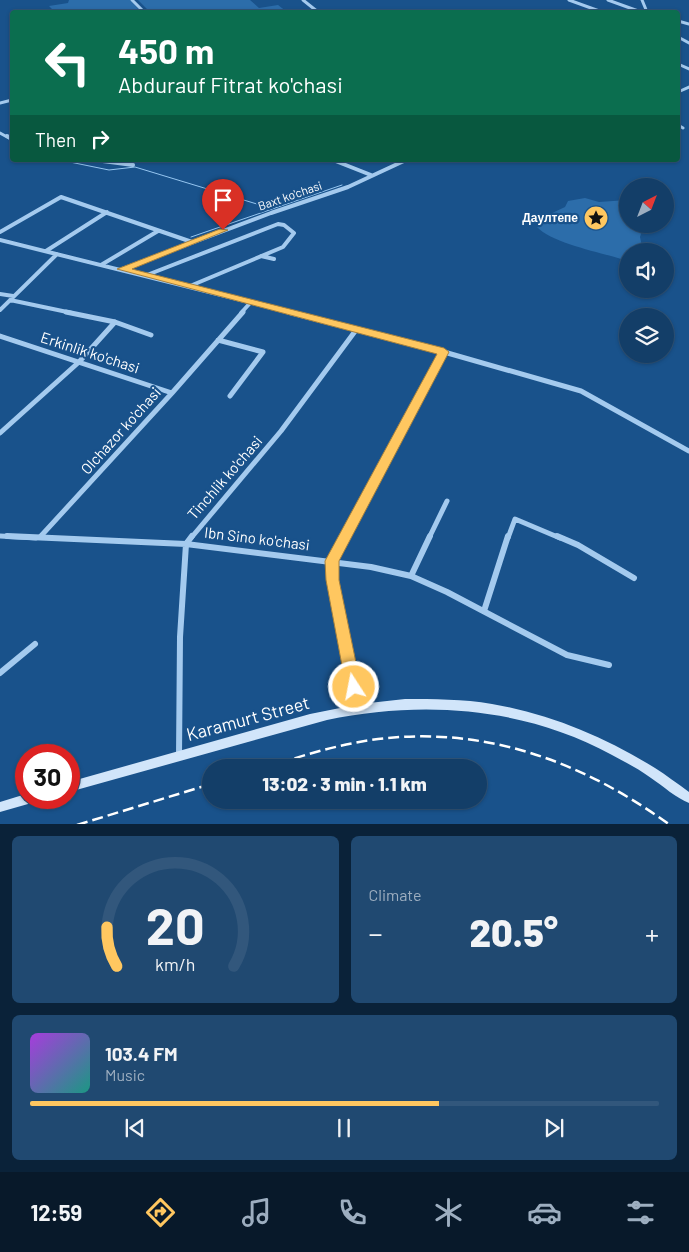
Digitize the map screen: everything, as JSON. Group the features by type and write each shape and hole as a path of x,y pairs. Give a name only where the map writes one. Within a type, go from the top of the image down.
{"main road":[{"name":"Karamurt Street","path":"80,782 304,717 359,705 400,701 456,701 508,708 560,722 608,743 689,793"},
{"name":"Karamurt Street","path":"179,754 306,720 360,709 417,704 473,706 516,712 588,737 627,758 689,798"},
{"path":"0,805 15,800"},
{"path":"0,805 15,802"}],"street":[{"path":"132,0 142,10"},
{"path":"303,0 316,10"},
{"path":"568,0 596,10"},
{"path":"608,0 636,10"},
{"path":"108,162 133,166"},
{"path":"338,162 371,176"},
{"name":"Baxt ko'chasi","path":"122,269 192,242 348,187 402,162"},
{"path":"0,232 61,197 192,242"},
{"path":"46,252 108,212"},
{"path":"146,275 278,224 284,225 294,233 283,247 189,286"},
{"path":"101,265 158,231"},
{"path":"0,240 146,275 444,352 581,391 689,451"},
{"path":"0,310 58,254"},
{"path":"261,256 274,259"},
{"path":"0,294 115,322 150,335"},
{"name":"Olchazor ko'chasi","path":"40,538 172,393 251,302"},
{"path":"0,433 79,362 115,322"},
{"name":"Tinchlik ko'chasi","path":"186,544 281,432 356,330"},
{"name":"Erkinlik ko'chasi","path":"0,336 172,393"},
{"path":"218,340 262,352 230,396"},
{"path":"354,687 332,580 332,561 444,352"},
{"path":"411,576 447,502"},
{"path":"484,611 515,519 578,545 634,578"},
{"name":"Ibn Sino ko'chasi","path":"0,536 186,544 332,561 411,576 484,611 567,655 581,660 609,665"},
{"path":"179,754 180,637 186,544"},
{"path":"0,673 35,644"}],"shaded area":[{"path":"69,0 130,0 139,10 53,10 49,6 68,3"},
{"path":"138,0 250,0 259,8 278,5 284,10 148,10"},
{"path":"585,198 599,202 619,201 619,233 641,233 641,243 619,243 619,258 553,238 537,227 548,215 565,207 568,201"}],"waterway":[{"path":"70,162 109,170 135,167 270,208"},
{"path":"191,237 342,185"}],"railway":[{"path":"294,759 363,741 418,736 457,738 495,744 532,754 568,767 603,783 668,824"},
{"path":"80,824 202,787"}],"place":[{"name":"Даултепе","path":"596,218"}],"route":[{"path":"223,230 122,269 444,352 332,561 332,580 354,687"}]}
